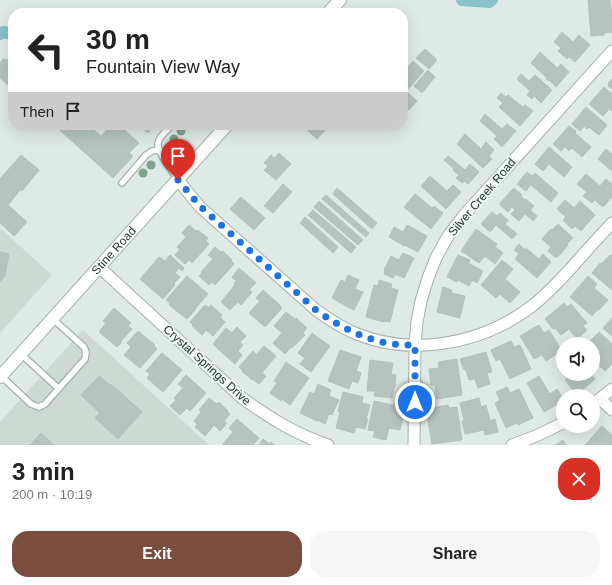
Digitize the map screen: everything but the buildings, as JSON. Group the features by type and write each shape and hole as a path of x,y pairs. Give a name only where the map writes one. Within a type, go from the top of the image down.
{"main road":[{"path":"333,8 340,0"},
{"name":"Stine Road","path":"1,376 223,130"}],"street":[{"name":"Silver Creek Road","path":"414,445 415,345 417,322 419,308 436,258 448,236 470,208 612,51"},
{"path":"178,180 200,206 316,310 332,322 350,331 371,339 393,344 415,345 460,341 485,333 509,322 549,292 612,222"},
{"name":"Crystal Springs Drive","path":"99,267 242,398 265,415 290,429 328,445"},
{"path":"600,399 612,389"},
{"path":"600,404 612,410"},
{"path":"513,445 556,426"}],"lane":[{"path":"167,130 160,138 158,144 159,150 178,180"},
{"path":"122,183 146,155 152,151 159,150"},
{"path":"1,376 31,404 39,407 45,404 85,359 86,352 84,347 53,318"},
{"path":"21,354 58,388"}],"shaded area":[{"path":"0,228 52,275 0,333"},
{"path":"83,330 209,445 0,445 0,422"}],"waterway":[{"path":"462,0 489,2 492,0"},
{"path":"0,34 3,32 8,33"}],"route":[{"path":"178,180 200,206 316,310 332,322 371,339 393,344 415,345 415,402"}]}
